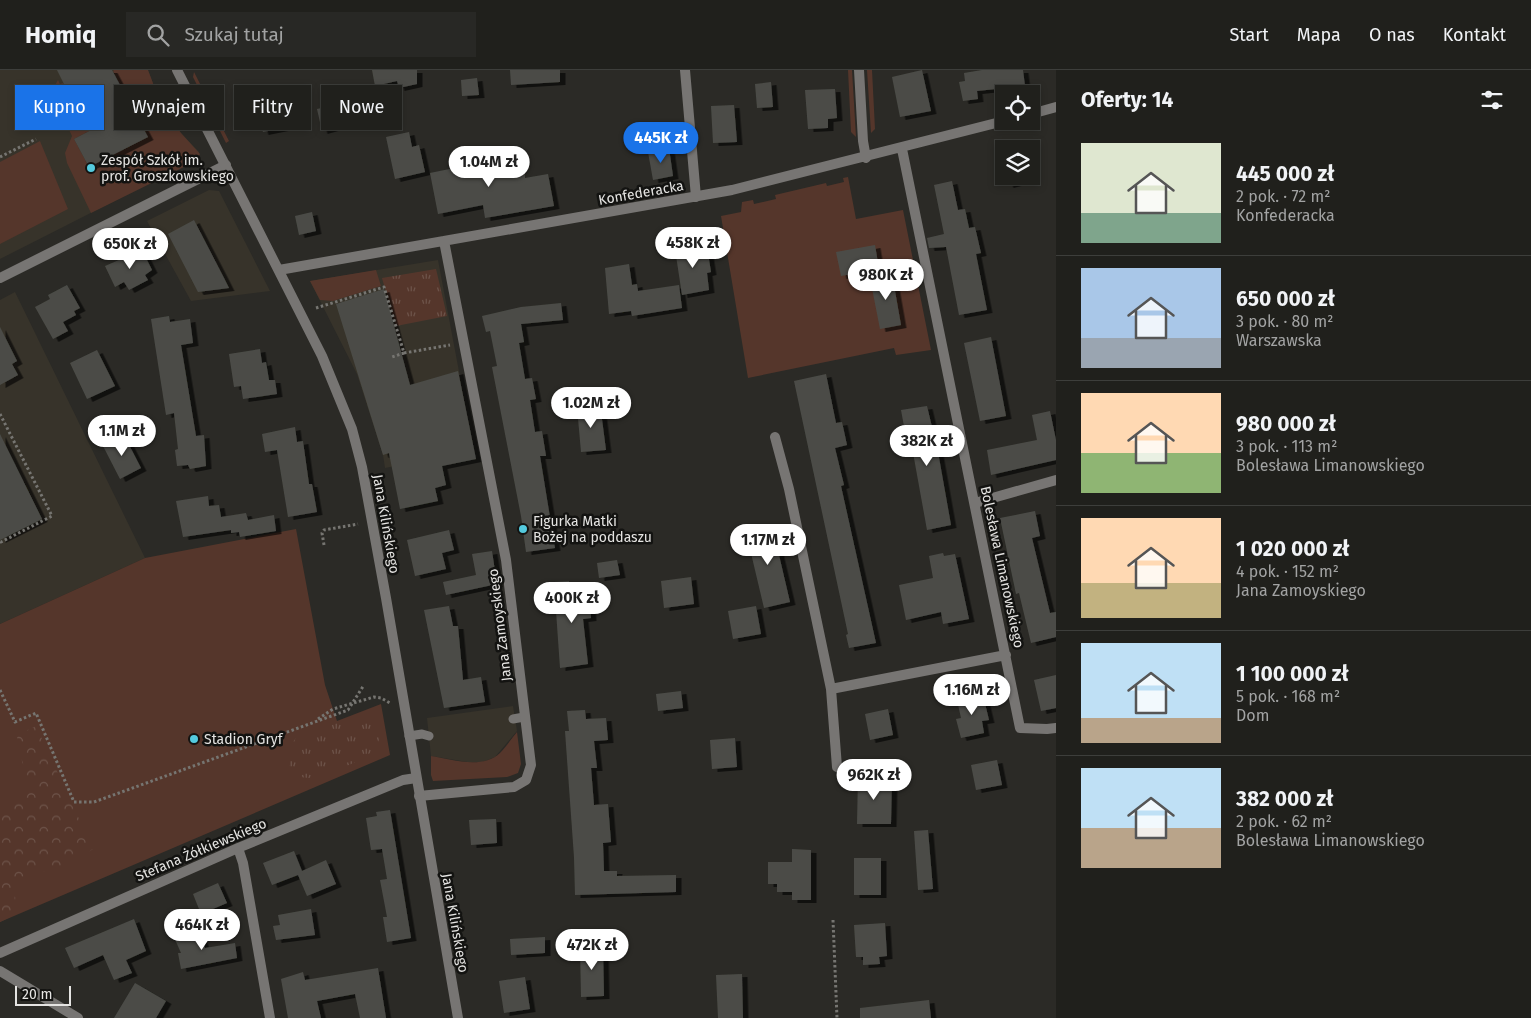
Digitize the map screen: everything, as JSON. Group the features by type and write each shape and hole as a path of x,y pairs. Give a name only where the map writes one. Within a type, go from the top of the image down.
{"street":[{"name":"Jana Kilińskiego","path":"178,70 322,356 352,429 364,476 458,1018"},
{"path":"685,70 696,197"},
{"path":"859,70 863,142 866,158"},
{"path":"1040,111 1056,107"},
{"name":"Konfederacka","path":"279,270 696,197 866,158 995,123"},
{"name":"Bolesława Limanowskiego","path":"902,149 1020,728 1056,728"},
{"path":"0,278 226,165"},
{"name":"Jana Zamoyskiego","path":"419,796 514,787 522,784 529,775 531,765 511,595 444,242"},
{"path":"775,437 789,489 831,689 837,767"},
{"path":"975,503 1056,480"},
{"path":"831,689 1006,655"},
{"name":"Stefana Żółkiewskiego","path":"0,953 238,848 403,780 416,778"},
{"path":"238,848 270,1018"},
{"path":"0,971 78,1018"}],"lane":[{"path":"513,718 524,717"},
{"path":"409,736 422,734 429,736"}],"path":[{"path":"0,158 36,139"},
{"path":"316,308 384,287 404,353"},
{"path":"392,357 463,342"},
{"path":"0,414 52,516 1,542 0,539"},
{"path":"324,545 322,533 324,530 359,523"},
{"path":"0,690 15,722 36,713 74,802 94,802 348,710 364,685"},
{"path":"313,722 333,709 353,702 374,697 381,698 390,703"},
{"path":"833,920 836,1018"}],"shaded area":[{"name":"Zespół Szkół im. prof. Groszkowskiego","path":"0,70 148,70 154,85 114,85 114,130 179,130 199,152 199,158 0,259"},
{"path":"209,190 219,191 270,291 191,301 147,221"},
{"path":"438,260 470,430 450,455 385,468 383,455 357,374 310,281"},
{"path":"15,292 145,558 0,624 0,300"},
{"path":"513,706 517,731 495,757 483,762 467,762 431,756 427,718"}],"green space":[{"path":"148,70 154,85 120,85 113,71"},
{"path":"848,70 852,70 856,137 851,132"},
{"path":"867,70 872,70 875,129 871,133"},
{"path":"194,72 201,85 197,85 193,77"},
{"path":"58,80 60,84 63,83 64,85 55,85"},
{"path":"69,130 91,130 74,139 89,167 148,137 144,130 179,130 200,154 196,161 91,213 67,163 65,153 72,136"},
{"path":"220,130 223,130 229,141 226,143"},
{"path":"40,141 68,209 0,244 0,162"},
{"path":"848,177 856,219 903,210 931,350 896,355 894,348 748,378 721,216 741,212 742,202 753,200 754,204 776,199 775,195 826,183 827,186 844,182 843,178"},
{"path":"436,269 447,316 396,326 382,278"},
{"path":"376,270 381,286 333,301 320,300 310,281"},
{"name":"Stadion Gryf","path":"296,529 325,685 337,721 381,704 390,755 0,922 0,624 145,558"},
{"path":"353,717 370,721 377,729 379,739 375,748 367,756 343,767 309,778 300,777 290,769 287,749 297,737"},
{"path":"36,726 93,849 59,872 39,871 14,891 18,913 0,922 0,815 2,811 21,800 29,786 17,735"},
{"path":"517,732 521,764 518,773 507,777 433,781 431,775 431,756 466,762 484,761 500,753"}],"building":[{"path":"57,70 112,70 120,85 114,85 114,130 144,130 148,137 89,167 74,139 91,130 104,130 104,85 64,85"},
{"path":"372,70 417,70 417,84 402,87 402,85 398,85 397,81 375,85"},
{"path":"510,70 560,70 560,82 511,85"},
{"path":"922,70 931,111 900,117 892,77"},
{"path":"982,70 1023,70 1025,85 995,85 995,89 977,91 978,99 963,101 959,82 965,81 964,73"},
{"path":"477,78 479,95 462,96 461,80"},
{"path":"771,82 773,107 757,108 755,84"},
{"path":"835,89 837,118 828,119 828,128 808,129 805,90"},
{"path":"734,105 737,142 713,143 711,106"},
{"path":"321,108 321,127 317,109"},
{"path":"409,132 412,147 419,145 425,172 395,179 386,137"},
{"path":"489,147 492,162 496,161 499,178 525,174 525,178 548,174 554,206 485,218 483,205 438,214 430,173 469,165 467,150"},
{"path":"669,148 673,176 653,180 648,152"},
{"path":"952,181 958,210 965,209 969,228 975,227 981,253 976,254 987,310 959,315 946,247 929,248 927,238 944,234 934,185"},
{"path":"312,212 316,231 299,235 295,216"},
{"path":"194,220 229,288 198,292 168,234"},
{"path":"875,245 879,269 841,276 836,252"},
{"path":"693,246 693,249 707,247 711,272 707,273 709,290 682,295 675,249"},
{"path":"142,250 152,270 145,275 148,280 129,290 124,282 115,287 105,266"},
{"path":"629,264 632,285 637,284 638,291 679,285 682,308 632,316 631,311 609,314 605,268"},
{"path":"892,274 901,325 880,329 870,278"},
{"path":"67,285 80,308 74,311 76,315 63,322 68,331 53,339 35,307 50,299 48,295"},
{"path":"384,289 410,385 458,371 476,459 442,466 446,485 435,488 438,501 400,509 389,453 383,455 336,304"},
{"path":"561,303 563,320 521,324 524,342 519,343 525,379 532,378 536,399 530,400 535,432 542,431 546,456 540,456 555,548 526,552 521,516 492,367 497,366 490,331 486,332 482,316 521,307"},
{"path":"169,316 170,322 190,319 193,343 181,345 196,436 204,435 206,466 190,469 188,465 177,466 175,450 178,449 174,413 166,415 151,319"},
{"path":"0,327 17,361 12,364 18,375 0,385"},
{"path":"991,337 1006,416 980,421 964,343"},
{"path":"260,349 262,363 266,362 269,380 275,380 277,394 243,399 241,386 234,387 229,354"},
{"path":"97,350 115,386 87,399 70,363"},
{"path":"826,374 836,423 842,422 847,445 835,448 844,485 841,486 876,643 849,648 846,635 848,634 794,381"},
{"path":"600,404 606,450 581,452 577,407"},
{"path":"927,406 938,452 951,525 927,530 910,436 906,437 901,410"},
{"path":"1050,411 1056,440 1056,460 991,475 987,450 1037,440 1032,415"},
{"path":"295,427 297,442 303,441 309,484 312,484 317,512 288,517 277,450 265,452 262,434"},
{"path":"0,434 42,519 0,540"},
{"path":"124,435 141,468 120,479 103,446"},
{"path":"208,496 209,506 219,505 221,517 246,513 248,520 274,515 276,531 240,537 239,532 231,533 231,530 183,537 176,501"},
{"path":"1035,511 1040,536 1032,538 1050,613 1056,612 1056,637 1031,643 1019,593 1016,594 1000,518"},
{"path":"776,526 779,555 790,602 764,608 746,532"},
{"path":"449,530 454,550 442,553 446,569 415,576 407,540"},
{"path":"492,551 497,584 446,595 443,582 476,575 472,554"},
{"path":"943,553 944,556 955,554 969,619 943,624 941,612 906,620 899,585 933,578 929,556"},
{"path":"617,560 620,575 599,578 597,563"},
{"path":"691,577 694,604 664,608 661,581"},
{"path":"569,581 569,591 589,590 591,618 583,619 588,664 560,668 554,582"},
{"path":"449,606 453,626 458,626 463,680 481,677 485,702 444,708 424,610"},
{"path":"756,606 761,634 733,639 728,611"},
{"path":"1056,675 1056,708 1041,711 1034,680"},
{"path":"681,691 683,708 658,711 656,694"},
{"path":"983,695 989,720 982,721 984,733 961,738 956,719 961,718 957,700"},
{"path":"888,709 893,735 870,740 865,714"},
{"path":"585,710 586,719 606,718 608,740 594,741 597,768 591,768 594,805 608,804 611,842 603,843 604,871 617,871 617,876 676,875 676,892 575,895 565,731 569,731 567,711"},
{"path":"735,738 737,767 712,769 710,740"},
{"path":"997,760 1002,785 976,790 971,765"},
{"path":"858,777 892,778 891,824 857,824"},
{"path":"390,810 411,938 387,942 383,917 387,917 380,880 387,879 382,849 371,850 366,818 377,816 376,812"},
{"path":"496,819 497,843 471,845 469,820"},
{"path":"928,830 933,889 918,890 914,831"},
{"path":"792,849 811,850 811,900 792,900 792,892 777,892 777,884 768,884 768,862 792,862"},
{"path":"294,851 302,871 326,860 336,884 307,896 298,875 272,885 263,863"},
{"path":"854,858 881,858 881,895 854,895"},
{"path":"218,883 227,903 201,914 193,894"},
{"path":"311,909 315,935 276,940 273,926 280,925 278,915"},
{"path":"134,919 146,951 126,960 132,973 114,980 103,955 74,968 65,948"},
{"path":"885,923 887,956 879,957 880,964 863,965 863,957 856,957 854,925"},
{"path":"198,930 205,948 235,943 237,958 181,969 178,953 181,953 174,937"},
{"path":"545,937 545,953 511,955 510,939"},
{"path":"580,946 603,946 604,996 581,997"},
{"path":"378,968 386,1018 360,1018 355,994 317,1001 321,1018 288,1018 281,979 303,972 305,980"},
{"path":"742,974 743,1018 718,1018 716,975"},
{"path":"525,977 530,1009 504,1013 499,981"},
{"path":"135,983 166,1001 156,1018 114,1018"},
{"path":"929,1000 931,1018 860,1018 860,1008"}],"place":[{"name":"Zespół Szkół im. prof. Groszkowskiego","path":"91,168"},
{"name":"Figurka Matki Bożej na poddaszu","path":"523,529"},
{"name":"Stadion Gryf","path":"194,739"}]}
